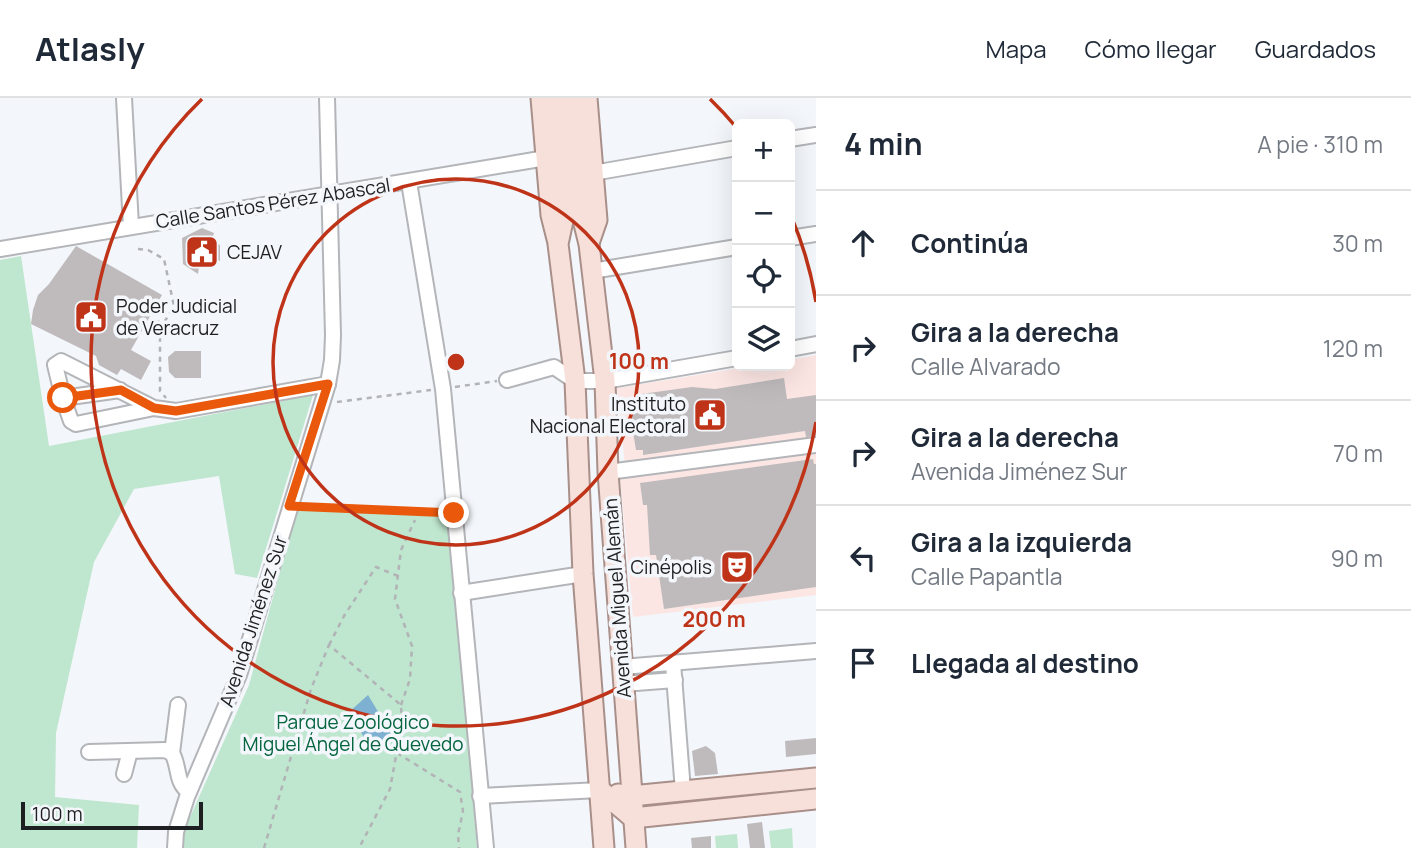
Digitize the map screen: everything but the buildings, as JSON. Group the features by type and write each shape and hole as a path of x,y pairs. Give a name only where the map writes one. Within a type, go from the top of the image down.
{"main road":[{"path":"541,98 551,215 558,244"},
{"name":"Avenida Miguel Alemán","path":"558,98 565,211 558,244 575,381 583,574 604,848"},
{"name":"Avenida Miguel Alemán","path":"572,98 581,212 589,244 605,381 608,472 636,848"},
{"path":"587,98 597,220 589,244"},
{"path":"600,790 631,796 816,778"},
{"path":"600,790 633,818 816,799"}],"street":[{"path":"124,98 131,226"},
{"name":"Avenida Jiménez Sur","path":"175,848 176,832 189,792 239,675 328,384 332,360 331,192 327,98"},
{"path":"795,138 816,135"},
{"path":"593,173 732,149"},
{"name":"Calle Santos Pérez Abascal","path":"0,249 546,158"},
{"path":"409,182 443,389 486,848"},
{"path":"795,237 816,234"},
{"path":"592,271 732,248"},
{"path":"795,348 816,344"},
{"path":"507,380 554,367 575,381 605,381 732,359"},
{"path":"154,408 61,361 55,365 71,421 76,424 154,408 176,411 328,384"},
{"path":"63,398 121,390"},
{"path":"608,472 816,445"},
{"path":"461,593 583,574"},
{"path":"622,676 673,663 816,650"},
{"path":"673,663 683,791"},
{"path":"622,676 675,680"},
{"path":"178,705 172,753 176,760 179,782 189,792"},
{"path":"89,751 165,750 172,753"},
{"path":"124,774 130,751"},
{"path":"480,796 600,790"}],"path":[{"path":"138,249 148,250 164,259 174,306 165,321 160,320 154,326 160,335 160,391 176,411"},
{"path":"323,404 507,380"},
{"path":"289,506 454,513"},
{"path":"359,848 390,789 402,723 401,705 410,679 412,646 396,599 401,550 415,520"},
{"path":"264,848 311,689 329,645 376,567 398,576"},
{"path":"329,645 401,705"},
{"path":"397,753 460,792 463,811 458,835 459,848"}],"shaded area":[{"path":"816,355 816,595 633,617 620,475 625,465 617,388 732,369 795,371 795,359"}],"green space":[{"path":"21,256 49,446 313,395 257,578 235,574 219,476 134,489 94,562 56,733 55,797 139,805 137,848 0,848 0,260"},
{"name":"Parque Zoológico Miguel Ángel de Quevedo","path":"297,509 449,517 477,848 183,848 182,835 249,685"},
{"path":"792,828 793,848 771,848 769,831"},
{"path":"737,834 738,848 716,848 715,836"}],"water":[{"path":"368,695 392,735 376,755 348,713"}],"place":[{"name":"CEJAV","path":"202,252"},
{"name":"Poder Judicial de Veracruz","path":"91,317"},
{"name":"Instituto Nacional Electoral","path":"710,415"},
{"name":"Cinépolis","path":"737,567"}],"route":[{"path":"63,398 121,390 154,408 176,411 328,384 289,506 454,513"}]}
